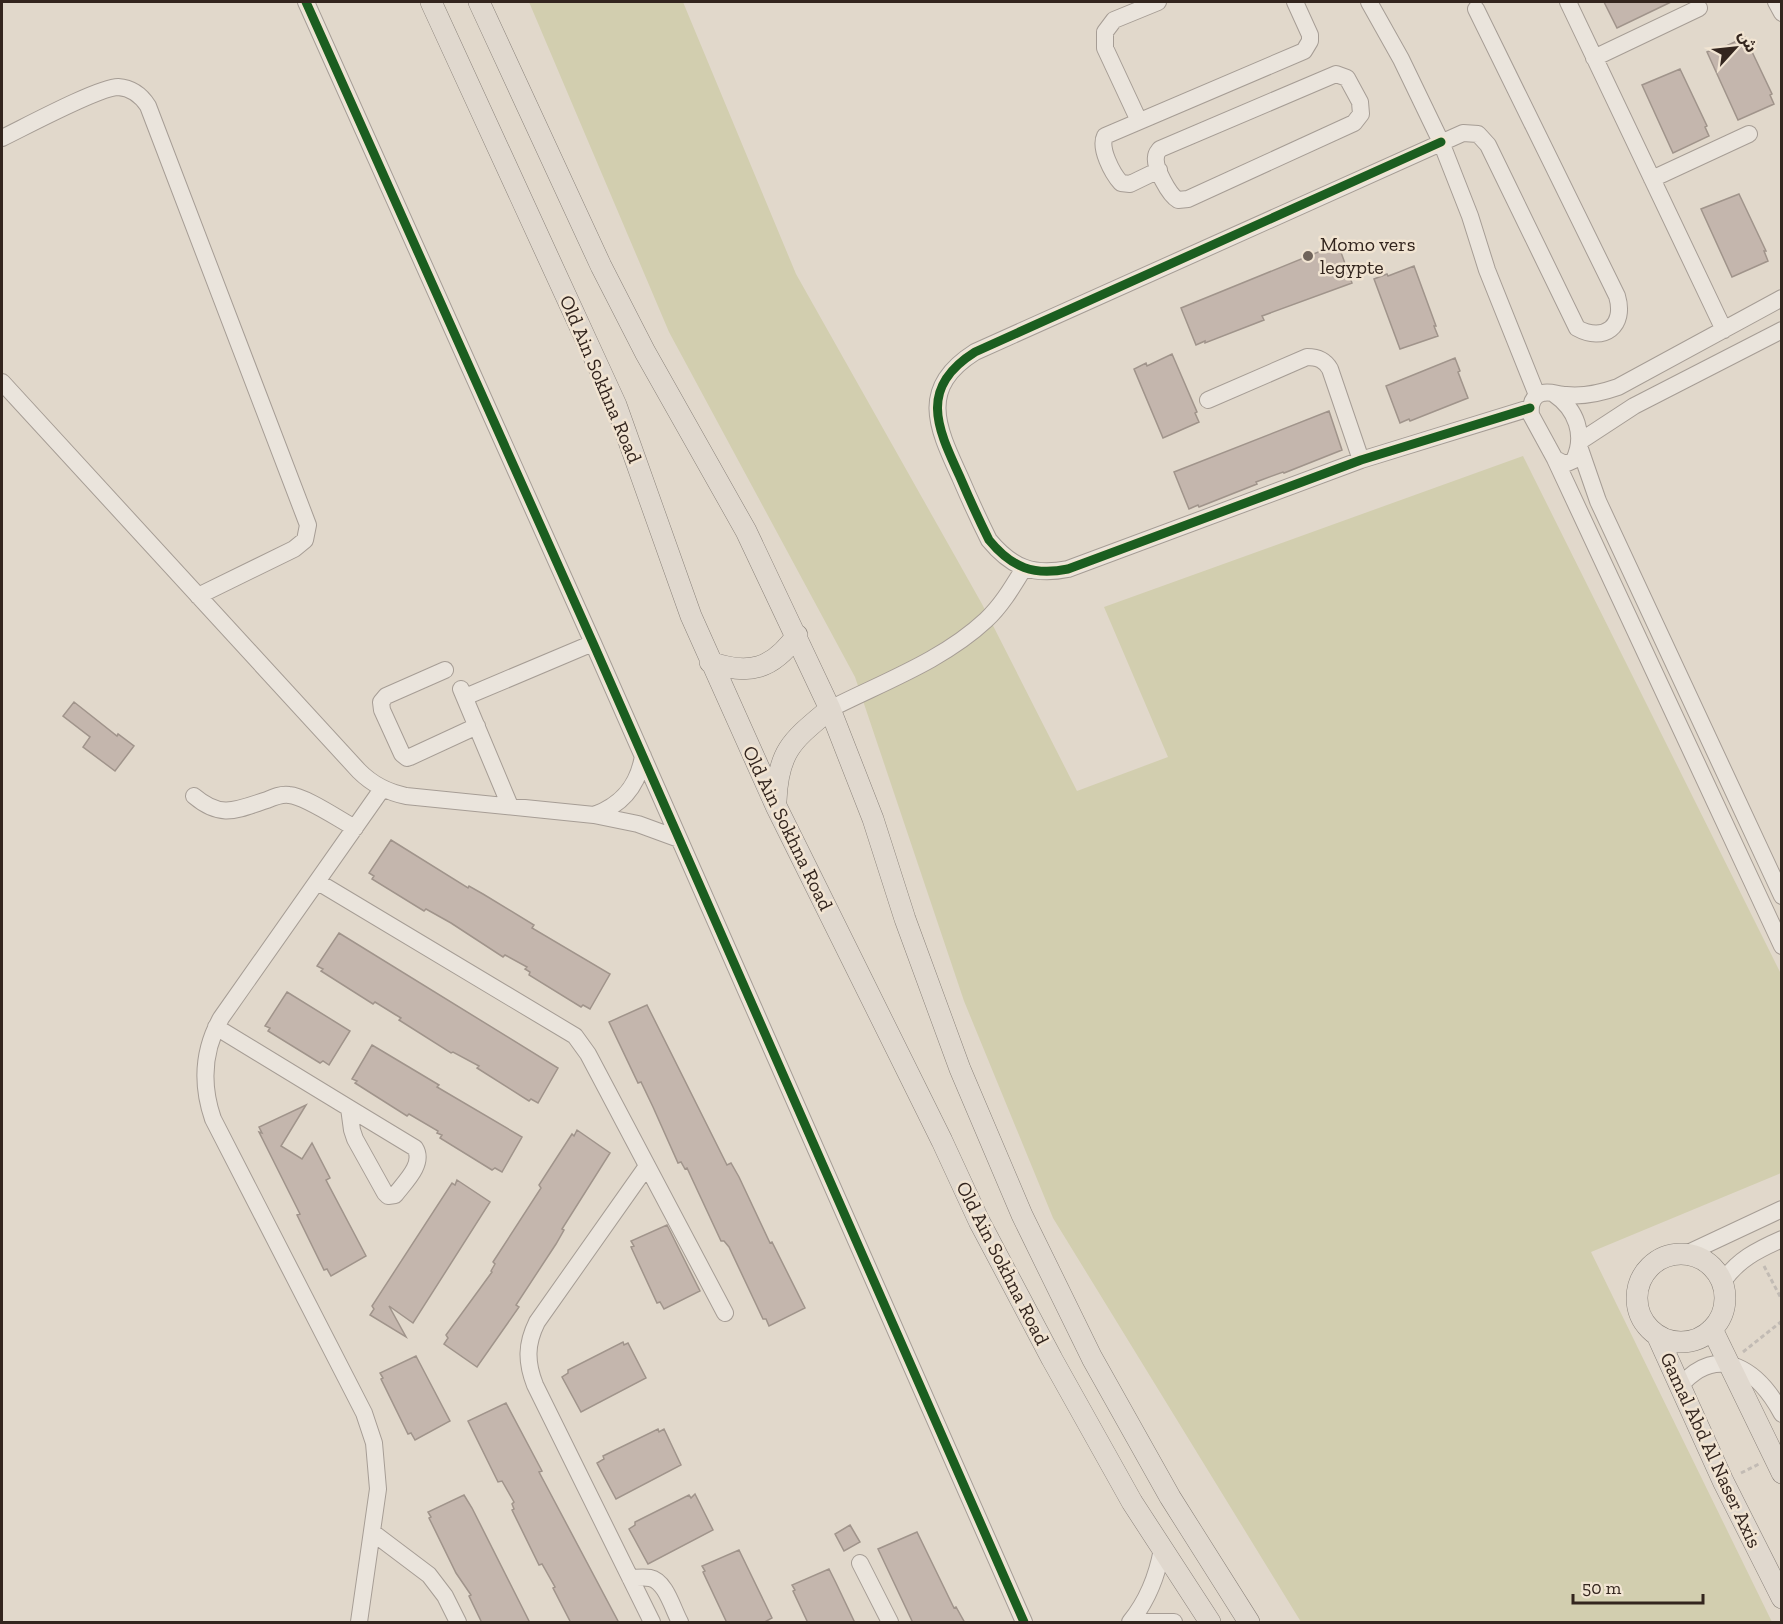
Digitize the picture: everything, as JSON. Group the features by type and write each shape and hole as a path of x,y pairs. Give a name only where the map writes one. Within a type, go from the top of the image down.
{"main road":[{"name":"Old Ain Sokhna Road","path":"431,2 615,405 691,616 776,806 942,1141 979,1221 1052,1359 1132,1502 1210,1623"},
{"name":"Old Ain Sokhna Road","path":"479,2 605,276 746,531 797,635 830,709 873,819 905,919 960,1069 1022,1215 1092,1358 1164,1487 1249,1623"},
{"path":"710,662 730,669 750,669 769,663 785,651 797,635"},
{"path":"776,806 777,779 782,759 793,741 830,709"},
{"path":"1686,1254 1695,1256 1712,1267 1722,1283 1725,1293 1722,1312 1712,1329 1695,1339 1676,1342 1657,1335 1643,1321 1639,1312 1637,1302 1639,1283 1643,1274 1657,1260 1666,1256 1686,1254"},
{"path":"1712,1329 1778,1465"},
{"name":"Gamal Abd Al Naser Axis","path":"1657,1335 1723,1481 1782,1598"}],"street":[{"path":"306,2 680,839 1024,1623"},
{"path":"1139,121 1105,48 1105,32 1114,20 1158,2"},
{"path":"1159,170 1125,184 1118,179 1104,148 1105,136 1304,51 1308,47 1310,35 1295,2"},
{"path":"1368,2 1401,59 1441,142 1470,216 1487,270 1540,399"},
{"path":"1568,2 1724,330"},
{"path":"1776,2 1782,13"},
{"path":"1594,58 1699,8"},
{"path":"1476,9 1617,296 1620,308 1618,320 1611,329 1600,334 1588,334 1577,328 1484,138 1478,134 1463,132 975,352 953,368 945,379 937,405 940,432 989,540 999,552 1024,568 1046,572 1068,569 1361,460 1540,399 1579,396 1618,387 1782,298"},
{"path":"1342,75 1347,78 1360,102 1361,114 1354,123 1188,199 1178,200 1173,197 1159,170 1155,159 1160,149 1331,76 1342,75"},
{"path":"2,138 112,88 133,91 148,106 308,525 305,540 294,549 198,596"},
{"path":"1652,179 1749,134"},
{"path":"1555,459 1560,463 1570,463 1574,460 1579,444 1634,406 1782,330"},
{"path":"1208,400 1307,357 1318,358 1330,369 1361,460"},
{"path":"2,382 359,771 382,789 406,796 594,814 638,824 680,839"},
{"path":"1540,399 1570,408 1578,428 1579,444 1598,501 1782,896"},
{"path":"1540,399 1531,415 1555,459 1782,946"},
{"path":"830,709 918,666 966,636 987,619 1006,597 1024,568"},
{"path":"510,806 463,693 593,643"},
{"path":"445,670 386,696 381,702 382,710 402,754 406,758 410,757 477,726"},
{"path":"594,814 615,805 632,789 643,756"},
{"path":"359,1623 378,1489 374,1443 364,1413 213,1119 208,1106 204,1079 207,1053 216,1027 382,789"},
{"path":"194,796 205,805 219,811 233,811 280,795 293,795 355,828"},
{"path":"318,882 575,1036 588,1054 725,1313"},
{"path":"216,1027 415,1148 418,1152 418,1161 395,1195 388,1196 385,1193 359,1148 352,1130 349,1108"},
{"path":"647,1166 537,1322 531,1334 528,1353 530,1372 535,1385 652,1623"},
{"path":"1686,1254 1782,1209"},
{"path":"1722,1283 1737,1264 1756,1251 1782,1239"},
{"path":"1680,1386 1689,1375 1701,1367 1714,1363 1728,1363 1761,1382 1782,1414"},
{"path":"372,1532 429,1575 445,1596 458,1623"},
{"path":"1130,1623 1154,1582 1162,1549"},
{"path":"860,1563 890,1623"},
{"path":"630,1578 649,1577 658,1581 680,1623"},
{"path":"1142,1623 1174,1623"}],"path":[{"path":"1756,1251 1782,1300"},
{"path":"1728,1363 1782,1322"},
{"path":"1723,1481 1778,1465"}],"shaded area":[{"path":"529,2 683,2 796,274 982,604 1077,791 1168,757 1104,607 1523,456 1781,974 1781,1173 1591,1252 1772,1622 1301,1622 1053,1218 964,1001 855,677 669,332"}],"building":[{"path":"1604,2 1671,2 1617,28"},
{"path":"1745,37 1772,94 1770,95 1774,104 1738,120 1707,52 1719,47 1720,49"},
{"path":"1680,69 1707,126 1705,127 1709,136 1673,153 1642,85"},
{"path":"1739,194 1766,251 1764,251 1768,261 1732,277 1701,209"},
{"path":"1338,244 1352,283 1262,316 1264,320 1196,345 1181,308"},
{"path":"1414,266 1438,336 1400,349 1374,279"},
{"path":"1172,354 1197,412 1195,413 1199,422 1163,438 1134,369 1146,363 1147,366"},
{"path":"1455,358 1468,398 1400,423 1386,386"},
{"path":"1329,411 1342,450 1189,509 1174,472"},
{"path":"74,702 117,736 118,734 134,746 115,771 83,747 90,737 63,716"},
{"path":"391,840 468,888 469,886 534,925 532,928 610,974 590,1009 583,1005 581,1007 529,975 530,972 525,969 527,967 505,955 503,957 451,923 426,909 424,911 372,879 374,876 369,873"},
{"path":"339,933 558,1068 538,1103 531,1099 529,1101 477,1068 479,1066 451,1053 399,1020 401,1018 375,1002 373,1004 321,971 323,969 317,966"},
{"path":"287,992 350,1031 329,1065 323,1061 320,1063 268,1031 270,1028 265,1026"},
{"path":"647,1005 727,1165 731,1163 739,1177 770,1243 772,1242 805,1308 769,1326 766,1319 763,1319 729,1247 721,1241 687,1168 685,1169 681,1162 678,1163 641,1082 638,1083 609,1022"},
{"path":"372,1045 439,1085 437,1087 522,1137 502,1172 495,1168 492,1170 440,1138 442,1135 437,1133 438,1131 409,1114 407,1116 355,1083 357,1081 352,1079"},
{"path":"306,1105 281,1146 302,1159 312,1143 330,1178 326,1180 366,1256 331,1276 327,1269 324,1270 297,1215 300,1214 259,1132 262,1133 259,1127"},
{"path":"577,1130 610,1153 562,1229 564,1230 556,1244 516,1305 519,1307 477,1367 444,1344 448,1338 446,1335 492,1272 495,1264 493,1262 541,1188 539,1185 572,1134 574,1136"},
{"path":"457,1180 490,1202 413,1323 389,1306 406,1337 370,1315 374,1309 372,1306 452,1183 455,1185"},
{"path":"667,1225 700,1291 664,1309 660,1302 657,1303 631,1247 634,1246 631,1241"},
{"path":"623,1342 624,1345 628,1343 646,1378 581,1412 562,1377 568,1373 568,1370"},
{"path":"416,1356 450,1421 415,1440 411,1433 408,1434 380,1373"},
{"path":"506,1403 542,1471 539,1472 619,1623 571,1623 553,1588 555,1587 542,1564 539,1565 512,1510 514,1502 502,1481 498,1482 468,1421"},
{"path":"658,1429 659,1432 664,1429 681,1465 616,1499 597,1463 604,1459 603,1456"},
{"path":"695,1494 713,1530 648,1564 629,1529 635,1525 635,1522 689,1495 691,1498"},
{"path":"464,1495 530,1623 482,1623 469,1596 471,1595 456,1573 428,1512"},
{"path":"850,1525 860,1542 844,1551 835,1534"},
{"path":"917,1532 954,1608 956,1607 965,1623 913,1623 878,1549"},
{"path":"739,1550 772,1618 763,1623 727,1623 703,1572 705,1571 702,1566"},
{"path":"829,1569 855,1623 808,1623 792,1585"}],"cycle path":[{"path":"306,2 593,643 1024,1622"},
{"path":"1441,142 975,352 957,366 945,380 939,394 940,425 945,441 989,540 1006,557 1024,568 1056,571 1068,569 1361,460 1530,408"}],"place":[{"name":"Momo vers legypte","path":"1308,256"}]}
